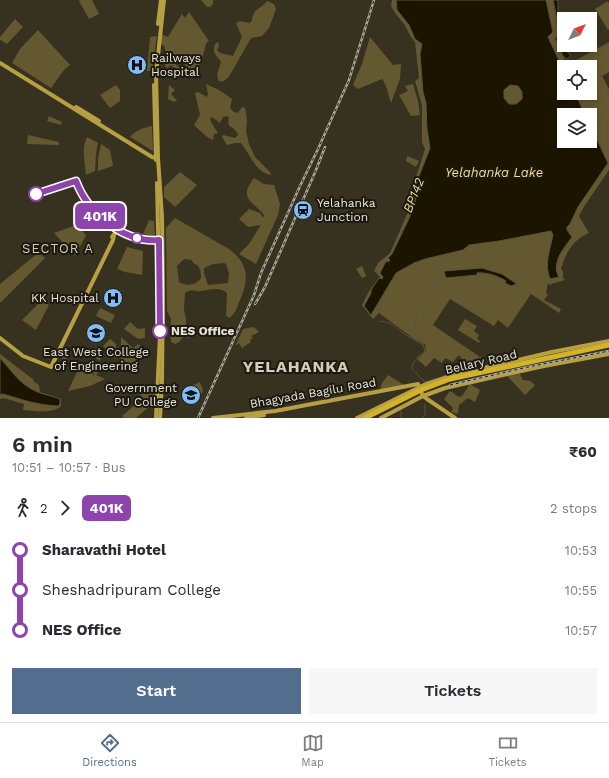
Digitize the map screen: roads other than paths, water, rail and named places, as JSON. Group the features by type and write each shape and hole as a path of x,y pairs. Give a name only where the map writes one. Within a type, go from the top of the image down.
{"highway":[{"name":"Bellary Road","path":"365,418 421,390 450,379 609,345"},
{"name":"Bellary Road","path":"370,418 416,395 451,382 609,348"}],"main road":[{"path":"160,418 161,240 154,73 161,0"},
{"path":"157,157 156,74 164,0"},
{"path":"0,62 104,128 157,157"},
{"path":"0,338 23,356 50,367 118,229 139,238 161,240"},
{"path":"357,418 417,386 465,372 609,341"},
{"path":"381,418 422,397 467,382 609,354"},
{"path":"465,372 463,378 467,382"},
{"path":"156,418 160,384"},
{"path":"417,386 422,397 452,418"},
{"name":"Bhagyada Bagilu Road","path":"212,418 275,411 417,386"},
{"name":"Bhagyada Bagilu Road","path":"246,418 312,407 417,386"},
{"path":"431,404 455,418"}],"water":[{"name":"Yelahanka Lake","path":"396,0 546,0 553,32 548,37 559,60 557,60 557,100 578,100 582,108 557,108 557,148 597,148 597,140 608,163 578,207 567,227 567,230 572,237 557,261 556,267 559,277 550,279 548,273 548,257 553,235 551,231 469,245 463,250 414,263 396,273 371,315 364,306 371,293 371,290 379,278 382,279 383,277 380,273 386,261 388,262 390,260 388,258 392,254 413,210 417,194 418,179 430,148 420,54 422,44 415,39 409,25 397,10","holes":["510,85 518,86 522,92 522,99 516,104 509,104 504,98 504,90"]},
{"path":"553,0 558,0 557,19"},
{"path":"561,52 568,52 570,57 567,59 563,56"},
{"path":"482,268 502,274 517,284 511,286 505,283 506,281 484,273 446,278 444,271"},
{"path":"0,358 17,378 27,386 41,393 60,399 60,404 58,406 43,405 3,394 0,395"}],"waterway":[{"path":"554,39 566,66 609,43"},
{"path":"515,282 524,271 551,285 551,279"},
{"path":"423,345 414,330 419,306 435,285 445,276"},
{"name":"BP142","path":"380,321 390,323 423,345 425,351 415,361 412,369 425,382 433,380 434,378"},
{"path":"471,367 473,367 481,357"},
{"name":"BP142","path":"423,418 425,413 425,404"},
{"path":"401,411 401,418"}],"railway":[{"path":"198,418 254,295 261,273 349,80 374,0"},
{"path":"255,304 265,287 325,147"},
{"path":"450,385 528,367 609,351"}],"place":[{"name":"Railways Hospital","path":"137,65"},
{"name":"Yelahanka Junction","path":"303,210"},
{"name":"KK Hospital","path":"113,298"},
{"name":"NES Office","path":"160,331"},
{"name":"East West College of Engineering","path":"96,333"},
{"name":"Government PU College","path":"191,395"}],"district":[{"name":"SECTOR A","path":"58,248"},
{"name":"YELAHANKA","path":"296,366"}]}
